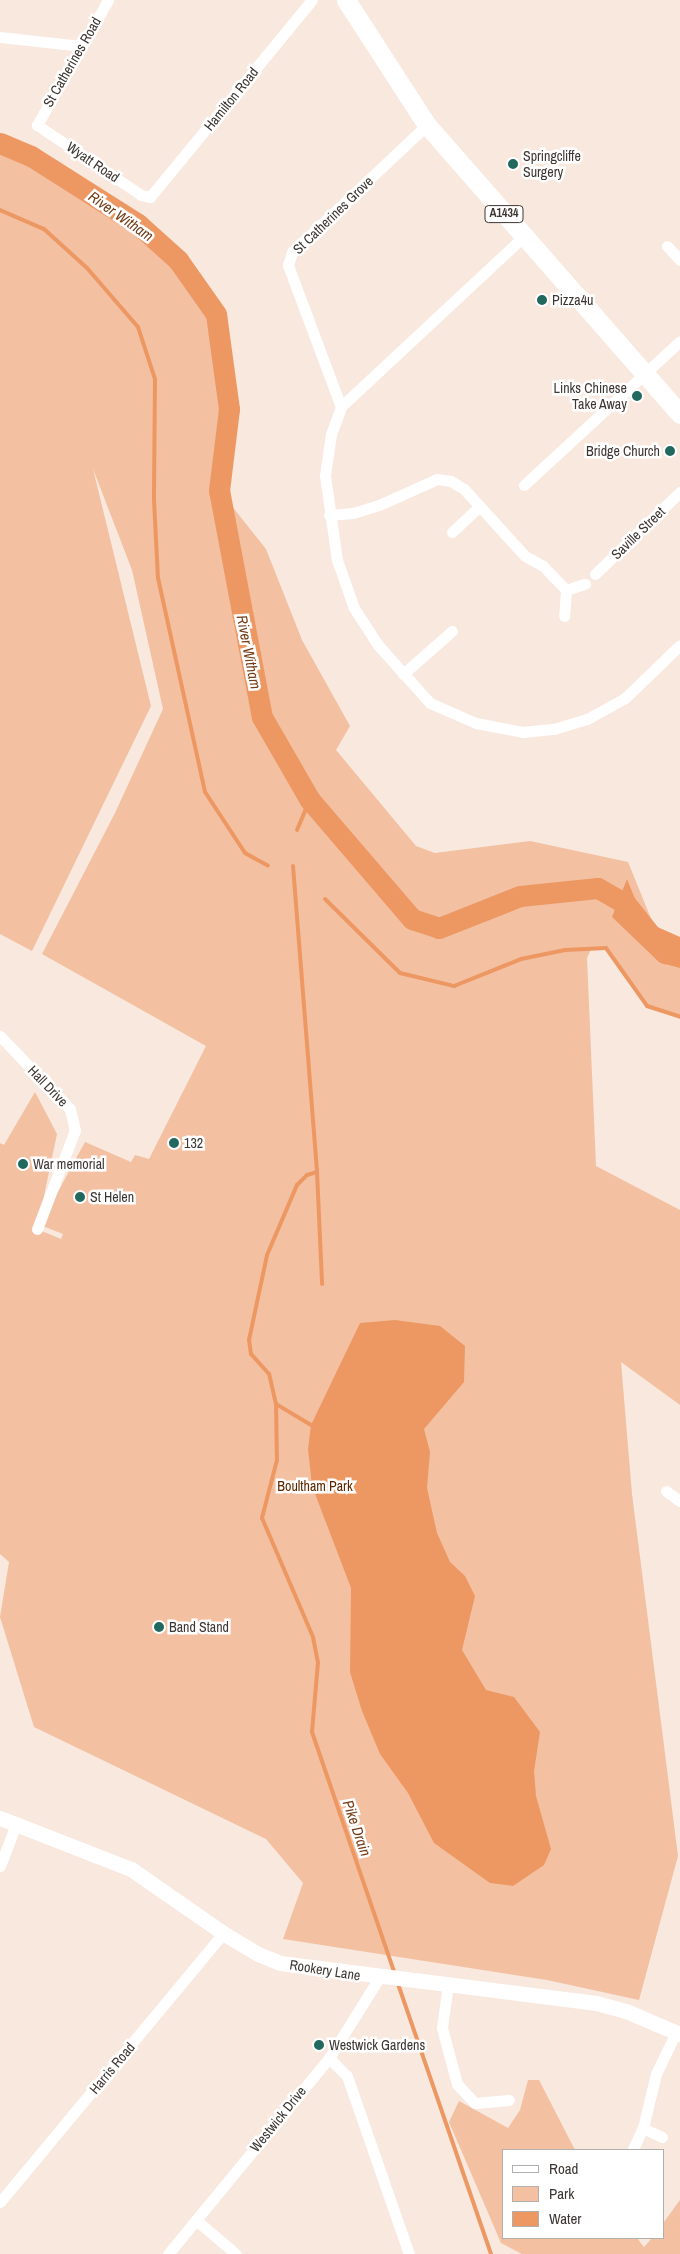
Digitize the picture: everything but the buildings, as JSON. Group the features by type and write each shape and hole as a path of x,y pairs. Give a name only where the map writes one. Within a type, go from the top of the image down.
{"main road":[{"name":"A1434","path":"346,0 427,125 523,237 680,414"}],"street":[{"name":"St Catherines Road","path":"37,125 108,0"},
{"name":"Hamilton Road","path":"150,197 312,0"},
{"path":"0,37 81,46"},
{"name":"Wyatt Road","path":"37,125 140,195 150,197"},
{"name":"St Catherines Grove","path":"341,407 288,265 292,252 427,125"},
{"path":"523,237 341,407 331,434 325,475 329,515 337,560 354,608 378,646 430,703 476,724 523,732 554,729 587,719 625,698 680,645"},
{"path":"667,246 680,260"},
{"path":"524,485 680,341"},
{"path":"329,515 353,513 379,505 437,479 451,480 480,506 526,556 543,566 566,590 564,616"},
{"name":"Saville Street","path":"595,574 680,492"},
{"path":"452,532 480,506"},
{"path":"566,590 585,584"},
{"path":"403,674 452,631"},
{"name":"Hall Drive","path":"0,1036 70,1109 75,1130 37,1229"},
{"path":"666,1491 680,1501"},
{"name":"Rookery Lane","path":"0,1818 131,1869 223,1933 258,1954 280,1963 404,1981 448,1984 596,2003 626,2011 678,2033"},
{"path":"0,1866 16,1824"},
{"name":"Harris Road","path":"0,2202 223,1933"},
{"name":"Westwick Drive","path":"168,2254 329,2058 384,1978"},
{"path":"448,1984 442,2028 457,2084 475,2103 509,2100"},
{"path":"633,2149 643,2128 656,2074 678,2033"},
{"path":"329,2058 347,2076 409,2254"},
{"path":"643,2128 662,2137"},
{"path":"196,2220 236,2254"}],"green space":[{"name":"Boultham Park","path":"0,143 31,156 138,224 178,260 216,314 229,409 219,490 266,549 302,640 350,726 336,750 416,846 435,853 530,841 628,862 665,953 680,956 680,1017 647,1006 606,948 591,949 587,958 596,1166 680,1210 680,1405 621,1362 632,1494 678,1856 639,2000 547,1980 283,1939 303,1883 266,1839 34,1727 0,1617 9,1562 0,1554 0,1143 4,1145 35,1092 57,1134 37,1229 61,1239 63,1234 40,1225 85,1142 131,1162 135,1155 149,1159 206,1046 42,954 115,813 163,709 132,570 93,469 151,706 32,951 0,934"},
{"path":"528,2080 539,2080 574,2149 502,2149 502,2239 638,2239 644,2247 651,2239 665,2239 665,2221 680,2200 680,2254 522,2254 501,2243 449,2122 459,2101 508,2128 520,2110"}],"water":[{"path":"627,879 644,921 680,937 680,968 659,962 612,917"},
{"path":"395,1320 440,1326 465,1346 464,1382 424,1429 430,1452 427,1488 437,1533 450,1562 465,1576 475,1596 462,1650 486,1690 514,1697 540,1732 534,1771 536,1796 551,1849 544,1865 513,1886 490,1883 434,1843 408,1793 380,1754 362,1711 350,1672 351,1588 312,1486 308,1449 311,1425 360,1323"}],"waterway":[{"name":"River Witham","path":"0,143 31,156 138,224 178,260 216,314 229,409 219,490 262,717 310,800 412,919 439,928 520,896 598,888 626,904 665,953 680,956"},
{"path":"0,210 44,229 87,268 138,327 155,379 154,500 158,578 205,792 245,853 268,866"},
{"path":"297,830 310,800"},
{"path":"293,866 317,1172 322,1284"},
{"path":"325,899 400,973 454,986 521,959 565,950 606,948 647,1006 680,1017"},
{"path":"311,1425 276,1404 269,1374 251,1354 249,1340 267,1255 297,1185 307,1175 317,1172"},
{"name":"Pike Drain","path":"276,1404 277,1460 262,1518 313,1637 318,1662 312,1732 395,1974"},
{"name":"Pike Drain","path":"397,1981 491,2254"}],"place":[{"name":"Springcliffe Surgery","path":"513,164"},
{"name":"Pizza4u","path":"542,300"},
{"name":"Links Chinese Take Away","path":"637,396"},
{"name":"Bridge Church","path":"670,451"},
{"name":"132","path":"174,1143"},
{"name":"War memorial","path":"23,1164"},
{"name":"St Helen","path":"80,1197"},
{"name":"Band Stand","path":"159,1627"},
{"name":"Westwick Gardens","path":"319,2045"}]}
